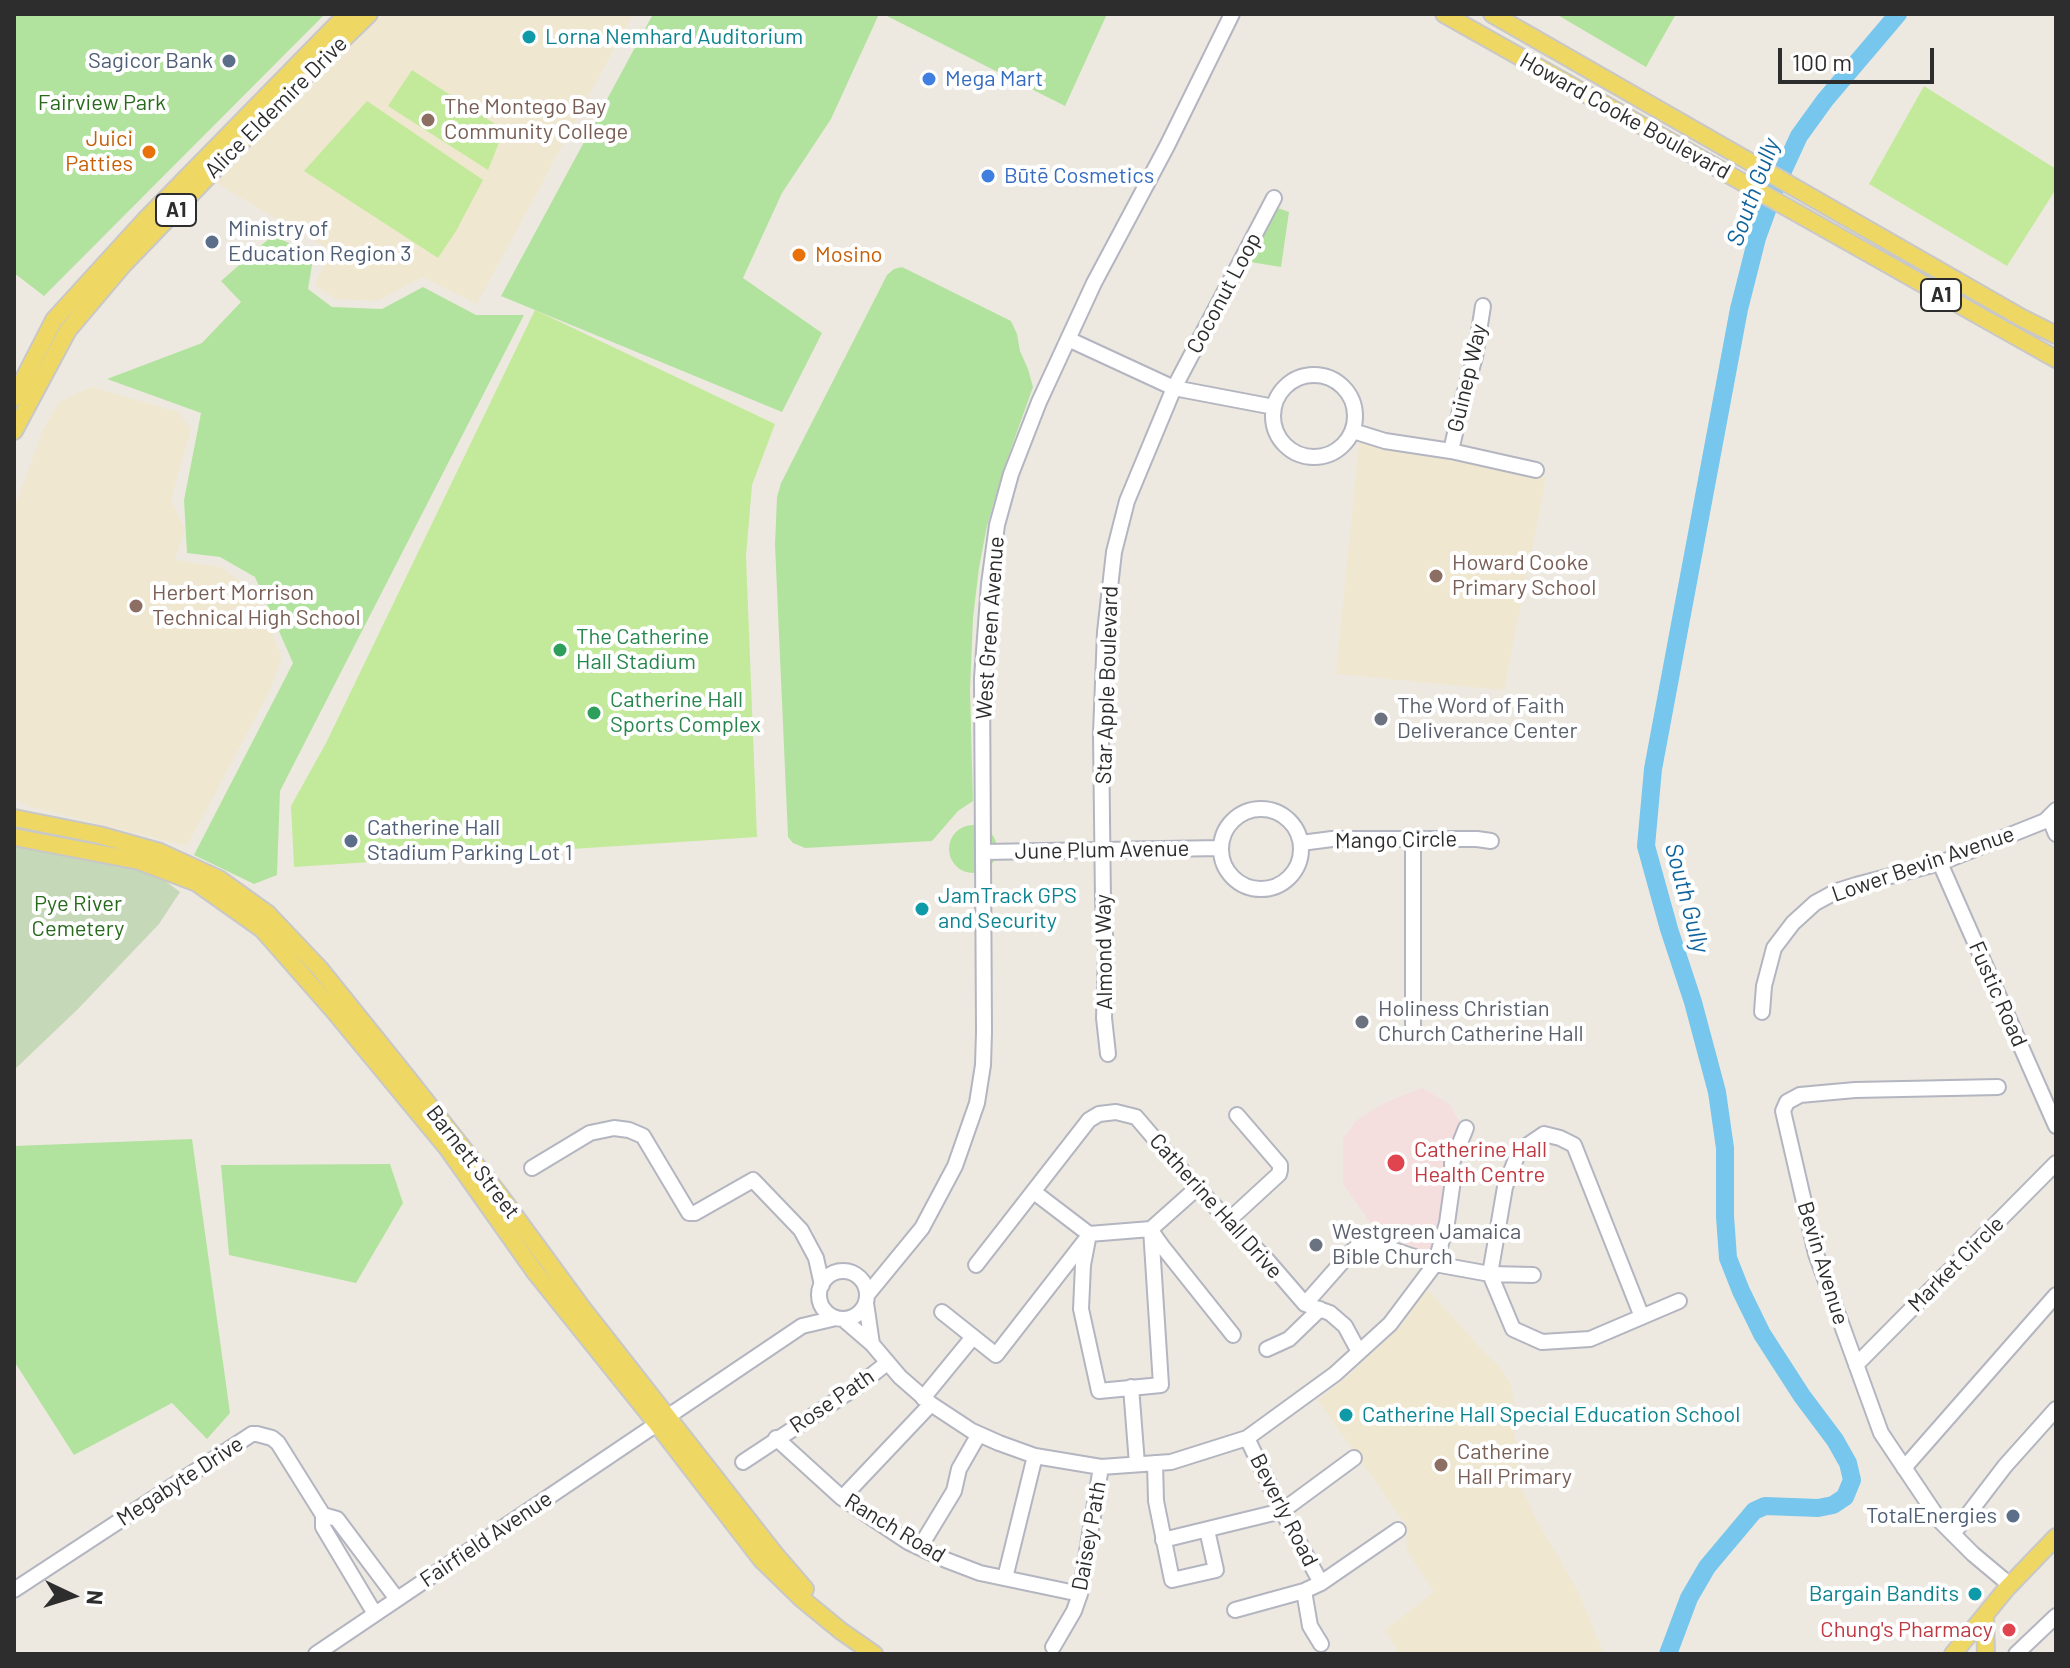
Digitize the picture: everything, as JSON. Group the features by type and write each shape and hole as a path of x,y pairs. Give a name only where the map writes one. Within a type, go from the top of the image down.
{"main road":[{"name":"Alice Eldemire Drive","path":"14,398 54,320 147,218 347,14"},
{"name":"Alice Eldemire Drive","path":"14,431 68,330 122,266 293,88 369,14"},
{"name":"Howard Cooke Boulevard","path":"1444,14 2056,359"},
{"name":"Howard Cooke Boulevard","path":"1492,14 2056,335"},
{"name":"Barnett Street","path":"14,818 99,835 160,852 219,879 268,914 320,969 498,1193 761,1559 802,1599 874,1654"},
{"name":"Barnett Street","path":"14,837 139,861 197,883 262,929 448,1149 535,1272 662,1420"},
{"path":"1953,1654 2010,1585 2056,1537"},
{"path":"1985,1617 1986,1654"}],"street":[{"name":"West Green Avenue","path":"867,1299 887,1269 922,1228 955,1166 977,1103 983,1065 982,678 997,525 1011,474 1039,402 1094,283 1232,14"},
{"name":"Coconut Loop","path":"1174,388 1274,198"},
{"name":"Guinep Way","path":"1451,451 1475,357 1483,306"},
{"path":"1068,339 1174,388 1274,407"},
{"path":"1310,375 1324,375 1340,383 1351,397 1355,414 1353,431 1338,450 1314,457 1301,455 1290,449 1276,431 1274,407 1280,393 1290,383 1310,375"},
{"name":"Star Apple Boulevard","path":"1104,849 1101,733 1105,632 1112,566 1127,501 1174,388"},
{"path":"1353,431 1385,441 1451,451 1536,470"},
{"path":"1263,809 1277,812 1288,819 1301,843 1299,860 1291,874 1278,885 1262,889 1236,880 1225,866 1221,848 1224,835 1239,815 1263,809"},
{"path":"2053,814 2056,834"},
{"name":"Lower Bevin Avenue","path":"1762,1012 1764,986 1774,948 1793,923 1815,903 1837,891 1940,863 2036,825 2053,814"},
{"name":"Mango Circle","path":"1301,843 1332,839 1491,841"},
{"path":"1413,839 1413,1036"},
{"name":"June Plum Avenue","path":"983,852 1221,848"},
{"name":"Almond Way","path":"1104,849 1104,1018 1108,1054"},
{"name":"Fustic Road","path":"1940,863 2056,1126"},
{"name":"Bevin Avenue","path":"1998,1087 1855,1090 1800,1095 1792,1098 1783,1111 1816,1254 1881,1433 1940,1521 2010,1585"},
{"name":"Catherine Hall Drive","path":"976,1265 1089,1120 1099,1114 1116,1112 1136,1117 1197,1188 1313,1307 1330,1313 1345,1326 1359,1352"},
{"path":"1229,1220 1280,1170 1280,1165 1237,1115"},
{"path":"532,1168 590,1133 614,1128 643,1136 689,1213 695,1213 753,1180 801,1230 816,1258 824,1310 872,1344 927,1401 999,1443 1035,1456 1101,1467 1171,1462 1247,1438 1335,1374 1390,1324 1435,1264 1447,1223 1453,1180 1452,1163 1466,1128"},
{"path":"1642,1317 1574,1145 1544,1134 1519,1151 1505,1187 1490,1274 1513,1329 1542,1342 1590,1339 1642,1317 1679,1301"},
{"name":"Market Circle","path":"1856,1365 2056,1163"},
{"path":"1034,1192 1089,1234 1151,1229 1197,1188"},
{"path":"1089,1234 1083,1265 1081,1309 1099,1391 1161,1385 1151,1229"},
{"path":"1151,1229 1233,1335"},
{"path":"942,1312 996,1355 1089,1234"},
{"path":"1267,1349 1289,1339 1351,1252 1360,1244 1373,1243 1435,1264 1490,1274 1533,1275"},
{"path":"816,1258 863,1281 872,1344"},
{"path":"802,1326 829,1276 887,1269"},
{"path":"1904,1468 2056,1295"},
{"path":"662,1420 802,1326 858,1315 867,1299"},
{"path":"842,1498 927,1401 973,1337"},
{"name":"Rose Path","path":"743,1462 858,1386 887,1363"},
{"path":"1131,1387 1137,1464"},
{"path":"1953,1534 2005,1466 2056,1409"},
{"name":"Fairfield Avenue","path":"316,1654 662,1420"},
{"name":"Megabyte Drive","path":"14,1590 252,1434 265,1435 278,1443 323,1515 323,1527 375,1614"},
{"path":"920,1547 954,1491 959,1469 979,1434"},
{"name":"Ranch Road","path":"776,1438 842,1498 908,1542 980,1573 1080,1594"},
{"name":"Beverly Road","path":"1247,1438 1321,1583"},
{"path":"1005,1578 1035,1456"},
{"path":"1163,1540 1282,1511 1354,1458"},
{"path":"1155,1463 1156,1501 1172,1580 1215,1571 1207,1530"},
{"name":"Daisey Path","path":"1053,1647 1080,1594 1101,1467"},
{"name":"Megabyte Drive","path":"323,1515 337,1519 397,1599"},
{"path":"1235,1610 1304,1591 1321,1583 1398,1530"},
{"path":"1304,1591 1310,1626 1321,1644"},
{"path":"2016,1654 2056,1616"}],"shaded area":[{"name":"The Montego Bay Community College","path":"383,14 633,14 477,304 422,277 378,301 335,299 315,285 328,249 216,183"},
{"name":"Herbert Morrison Technical High School","path":"91,387 178,412 191,429 171,499 185,530 175,560 220,567 249,587 282,658 270,690 187,846 31,807 14,799 14,508 43,430 59,402"},
{"name":"Howard Cooke Primary School","path":"1359,442 1546,478 1504,690 1336,674"},
{"name":"Catherine Hall Health Centre","path":"1422,1088 1449,1104 1460,1123 1451,1143 1445,1190 1448,1212 1434,1248 1425,1252 1377,1232 1343,1184 1343,1139 1358,1119 1387,1102"},
{"name":"Catherine Hall Primary","path":"1428,1290 1499,1366 1510,1382 1514,1398 1520,1484 1537,1521 1577,1589 1604,1654 1400,1654 1385,1630 1434,1592 1407,1550 1406,1525 1318,1400 1403,1324"}],"green space":[{"name":"Fairview Park","path":"14,14 325,14 44,296 14,273"},
{"path":"653,14 879,14 831,119 782,193 743,278 822,333 782,412 501,296"},
{"path":"883,14 1107,14 1065,106"},
{"path":"1556,14 1676,14 1646,67"},
{"path":"412,70 504,130 488,170 388,106"},
{"path":"1924,86 2056,169 2056,189 2007,266 1869,184"},
{"path":"367,101 483,180 438,258 304,171"},
{"path":"1275,207 1289,212 1281,267 1244,261"},
{"path":"272,236 314,253 308,289 332,307 382,309 423,287 476,315 524,315 280,791 277,875 254,884 194,855 293,663 255,577 220,557 187,553 184,500 201,413 107,379 202,343 241,302 221,281"},
{"path":"902,267 1011,321 1033,387 1003,471 979,568 970,690 973,801 958,811 932,841 805,848 788,837 775,545 777,497 781,483 887,275"},
{"name":"The Catherine Hall Stadium","path":"535,310 775,424 752,485 746,556 757,837 294,867 291,806 326,743"},
{"path":"973,825 990,832 997,849 990,866 973,873 956,866 949,849 956,832"},
{"name":"Pye River Cemetery","path":"14,837 139,861 180,892 159,924 78,1009 14,1070"},
{"path":"192,1139 230,1413 207,1439 172,1403 74,1455 14,1361 14,1146"},
{"path":"390,1164 403,1203 356,1283 229,1255 221,1165"}],"waterway":[{"name":"South Gully","path":"1668,1654 1689,1598 1707,1567 1754,1511 1765,1506 1818,1508 1833,1505 1845,1497 1852,1480 1848,1463 1835,1440 1762,1334 1728,1258 1725,1148 1717,1092 1646,846 1653,769 1739,309 1757,238 1799,136 1825,100 1898,14"}],"place":[{"name":"Lorna Nemhard Auditorium","path":"529,37"},
{"name":"Sagicor Bank","path":"229,61"},
{"name":"Mega Mart","path":"929,79"},
{"name":"The Montego Bay Community College","path":"428,120"},
{"name":"Juici Patties","path":"149,152"},
{"name":"Būtē Cosmetics","path":"988,176"},
{"name":"Ministry of Education Region 3","path":"212,242"},
{"name":"Mosino","path":"799,255"},
{"name":"Howard Cooke Primary School","path":"1436,576"},
{"name":"Herbert Morrison Technical High School","path":"136,606"},
{"name":"The Catherine Hall Stadium","path":"560,650"},
{"name":"Catherine Hall Sports Complex","path":"594,713"},
{"name":"The Word of Faith Deliverance Center","path":"1381,719"},
{"name":"Catherine Hall Stadium Parking Lot 1","path":"351,841"},
{"name":"JamTrack GPS and Security","path":"922,909"},
{"name":"Holiness Christian Church Catherine Hall","path":"1362,1022"},
{"name":"Catherine Hall Health Centre","path":"1396,1163"},
{"name":"Westgreen Jamaica Bible Church","path":"1316,1245"},
{"name":"Catherine Hall Special Education School","path":"1346,1415"},
{"name":"Catherine Hall Primary","path":"1441,1465"},
{"name":"TotalEnergies","path":"2013,1516"},
{"name":"Bargain Bandits","path":"1975,1594"},
{"name":"Chung's Pharmacy","path":"2009,1630"}]}
